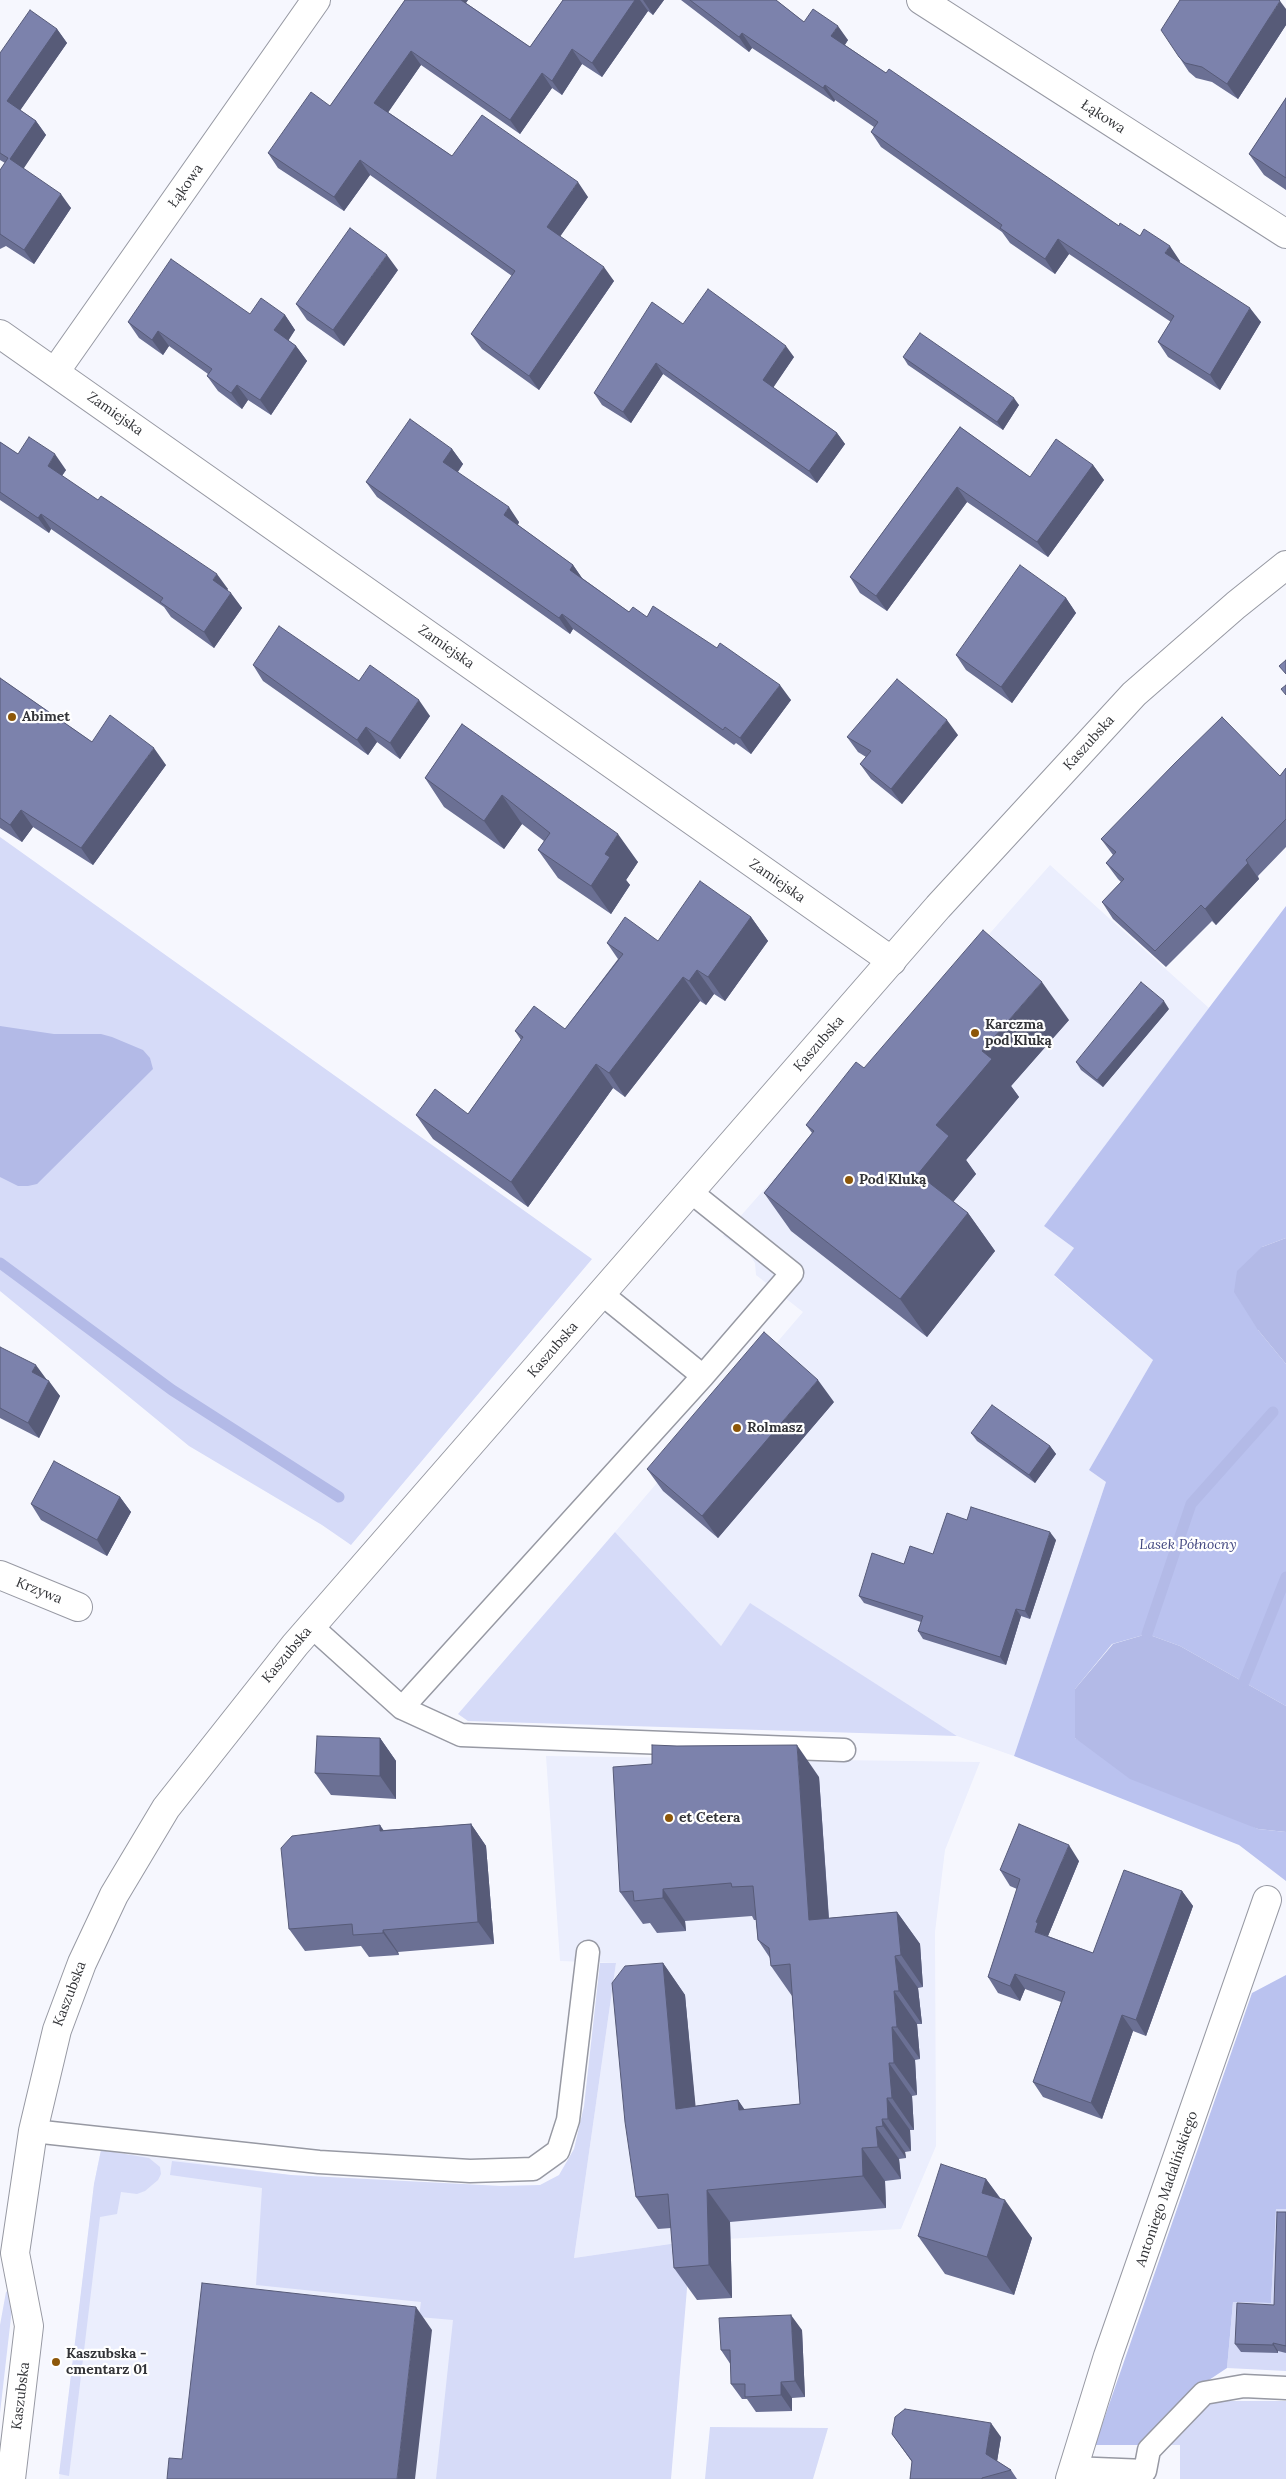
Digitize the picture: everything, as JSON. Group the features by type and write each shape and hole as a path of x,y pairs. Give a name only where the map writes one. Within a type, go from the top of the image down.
{"street":[{"name":"Łąkowa","path":"55,372 316,0"},
{"name":"Łąkowa","path":"921,0 1286,234"},
{"name":"Zamiejska","path":"0,334 892,961"},
{"name":"Kaszubska","path":"0,2283 15,2253 33,2130 57,2030 82,1963 114,1895 166,1808 237,1715 312,1626 892,961 1134,694 1286,564"},
{"name":"Krzywa","path":"0,1575 78,1607"},
{"name":"Antoniego Madalińskiego","path":"1071,2473 1267,1900"},
{"name":"Kaszubska","path":"11,2479 29,2326 15,2253"}],"lane":[{"path":"402,1708 703,1376 792,1272 691,1192"},
{"path":"602,1294 703,1376"},
{"path":"312,1626 402,1708 461,1735 844,1750"},
{"path":"33,2130 319,2162 470,2171 533,2170 558,2151 568,2120 588,1952"},
{"path":"1071,2473 1145,2471 1149,2450 1174,2421 1204,2393 1244,2386 1286,2388"}],"shaded area":[{"path":"0,837 592,1259 351,1545 322,1525 189,1446 0,1291"},
{"path":"1050,865 1209,1008 1044,1226 1074,1248 1054,1276 1153,1360 1089,1470 1106,1482 1014,1756 957,1736 750,1604 721,1646 615,1532 803,1312 756,1275 755,1263 749,1254 723,1236"},
{"path":"0,1026 54,1034 101,1034 112,1037 143,1050 150,1058 153,1069 37,1184 28,1186 18,1186 0,1177"},
{"path":"1286,1238 1286,1364 1258,1330 1234,1292 1237,1271 1262,1247"},
{"path":"615,1532 721,1646 750,1603 957,1736 468,1721 458,1714"},
{"path":"1147,1634 1180,1646 1286,1706 1286,1832 1258,1829 1130,1779 1075,1738 1075,1689 1113,1644"},
{"path":"546,1756 980,1762 945,1850 935,1932 936,2146 901,2229 691,2241 574,2258 616,1963 560,1961"},
{"path":"600,1963 616,1963 574,2258 691,2241 671,2479 436,2479 453,2320 419,2317 421,2302 256,2285 262,2188 170,2175 172,2161 291,2175 501,2186 540,2185 559,2175 574,2149 584,2106"},
{"path":"101,2150 290,2175 491,2271 463,2479 59,2479 94,2184"},
{"path":"101,2150 149,2158 160,2167 161,2174 158,2180 145,2191 137,2194 121,2192 117,2214 100,2217 69,2476 59,2474 94,2184"},
{"path":"1276,2208 1286,2209 1286,2371 1227,2368 1233,2302 1271,2303"},
{"path":"10,2289 14,2291 0,2413 0,2325 6,2292"},
{"path":"1220,2401 1286,2401 1286,2479 1180,2479 1180,2445 1170,2445 1203,2406"},
{"path":"710,2427 828,2428 813,2479 705,2479"}],"green space":[{"name":"Lasek Północny","path":"1286,906 1286,1238 1262,1247 1258,1330 1286,1364 1286,1706 1180,1646 1147,1634 1112,1644 1075,1689 1075,1738 1258,1829 1286,1832 1286,1881 1239,1845 1014,1756 1106,1482 1089,1470 1153,1360 1054,1275 1074,1248 1044,1226"},
{"path":"1286,1975 1286,2209 1276,2209 1271,2303 1233,2302 1227,2368 1185,2396 1163,2418 1143,2445 1095,2445 1252,1993"}],"building":[{"path":"405,0 461,0 530,47 563,0 635,0 592,63 572,49 552,81 542,73 510,120 411,51 374,103 452,156 482,115 578,182 547,227 604,267 529,376 471,334 515,271 360,160 334,197 268,153 311,92 330,106"},
{"path":"690,0 776,0 804,22 813,9 838,26 831,36 886,73 889,69 1119,226 1120,223 1140,236 1144,229 1170,246 1165,253 1250,308 1210,375 1158,342 1174,316 1058,239 1045,259 1000,228 1002,225 871,132 878,122 825,85 823,88 742,33 739,37"},
{"path":"1180,0 1280,1 1227,84 1202,67 1185,63 1161,30"},
{"path":"30,10 57,29 7,101 36,121 10,159 61,194 24,250 0,234 0,170 8,158 0,153 0,53"},
{"path":"1286,98 1286,178 1249,154"},
{"path":"350,228 387,255 333,330 296,304"},
{"path":"171,259 250,314 261,298 285,315 274,330 296,346 260,400 237,385 231,393 207,376 212,369 158,331 152,340 128,322"},
{"path":"708,289 786,346 763,380 837,433 809,471 656,363 623,412 594,393 652,302 683,324"},
{"path":"920,333 1014,398 997,422 903,357"},
{"path":"410,419 452,449 443,462 509,507 504,515 573,565 570,570 629,612 633,607 647,617 653,606 717,648 720,643 780,685 740,738 725,727 723,730 562,614 559,618 366,482"},
{"path":"960,427 1030,477 1056,439 1093,465 1037,542 957,487 876,596 850,577"},
{"path":"29,437 55,454 48,466 98,500 101,496 217,574 213,580 231,593 204,632 160,602 163,598 41,514 38,518 0,492 0,442 18,454"},
{"path":"1020,565 1066,598 1001,687 956,655"},
{"path":"279,626 359,681 370,665 419,700 390,743 366,727 357,740 253,665"},
{"path":"1286,660 1286,674 1279,666"},
{"path":"0,678 92,742 110,715 154,748 81,848 21,810 10,825 0,818"},
{"path":"897,679 947,720 891,789 860,764 871,751 847,737"},
{"path":"1286,685 1286,695 1281,689"},
{"path":"1222,717 1280,776 1286,768 1286,819 1246,860 1248,863 1205,909 1201,905 1155,951 1102,902 1124,879 1106,863 1116,852 1101,839"},
{"path":"462,724 618,834 605,854 610,857 591,886 538,850 550,833 502,795 484,821 425,778"},
{"path":"700,881 751,917 708,977 697,970 689,981 683,977 609,1073 596,1064 511,1182 416,1115 435,1089 468,1114 523,1037 515,1031 534,1006 565,1029 623,954 607,943 625,917 658,941"},
{"path":"983,930 1042,982 982,1051 992,1059 936,1125 949,1136 918,1174 968,1213 900,1299 764,1193 814,1131 806,1125 856,1062 864,1068"},
{"path":"1141,982 1164,1001 1097,1080 1076,1062"},
{"path":"764,1332 818,1380 702,1516 647,1469"},
{"path":"0,1347 36,1365 32,1372 49,1381 28,1423 0,1408"},
{"path":"992,1405 1050,1446 1029,1475 971,1433"},
{"path":"54,1461 120,1497 97,1540 31,1504"},
{"path":"971,1507 1050,1532 1025,1611 1016,1609 1000,1657 918,1631 923,1616 859,1596 872,1553 904,1564 910,1546 933,1554 947,1513 967,1520"},
{"path":"317,1736 380,1738 380,1776 315,1773"},
{"path":"652,1745 797,1745 809,1920 897,1912 901,1955 895,1956 899,1991 894,1991 897,2027 892,2027 894,2063 889,2063 892,2098 887,2098 888,2119 882,2119 883,2126 876,2127 878,2147 862,2148 863,2176 707,2190 709,2265 674,2268 668,2194 636,2197 625,2122 612,1983 625,1966 663,1963 676,2109 738,2100 739,2110 800,2104 790,1964 771,1966 769,1948 758,1940 753,1886 732,1887 731,1883 663,1889 663,1898 634,1901 633,1891 620,1892 613,1767 652,1764"},
{"path":"471,1824 478,1922 383,1930 383,1933 353,1935 352,1924 289,1929 281,1848 292,1836 380,1825 380,1831"},
{"path":"1019,1824 1069,1845 1036,1922 1038,1923 1035,1932 1093,1953 1124,1870 1182,1891 1136,2020 1122,2015 1091,2103 1033,2082 1065,1992 1015,1974 1010,1986 988,1977 1020,1879 1000,1870"},
{"path":"941,2164 986,2179 982,2193 1005,2200 987,2257 918,2236"},
{"path":"1277,2212 1286,2212 1286,2346 1273,2343 1273,2345 1235,2344 1237,2303 1274,2305"},
{"path":"202,2283 416,2307 397,2479 167,2479 169,2458 182,2459"},
{"path":"791,2315 795,2381 781,2382 781,2395 745,2397 745,2384 731,2384 730,2350 721,2350 719,2318"},
{"path":"905,2409 991,2423 986,2454 1011,2470 982,2479 910,2479 912,2461 892,2434 895,2417"}],"waterway":[{"path":"0,1263 172,1390 339,1497"},
{"path":"1147,1634 1191,1504 1273,1412"},
{"path":"1244,1682 1286,1577"}],"place":[{"name":"Abimet","path":"12,717"},
{"name":"Karczma pod Kluką","path":"975,1033"},
{"name":"Pod Kluką","path":"849,1180"},
{"name":"Rolmasz","path":"737,1428"},
{"name":"et Cetera","path":"669,1818"},
{"name":"Kaszubska - cmentarz 01","path":"56,2362"}]}
